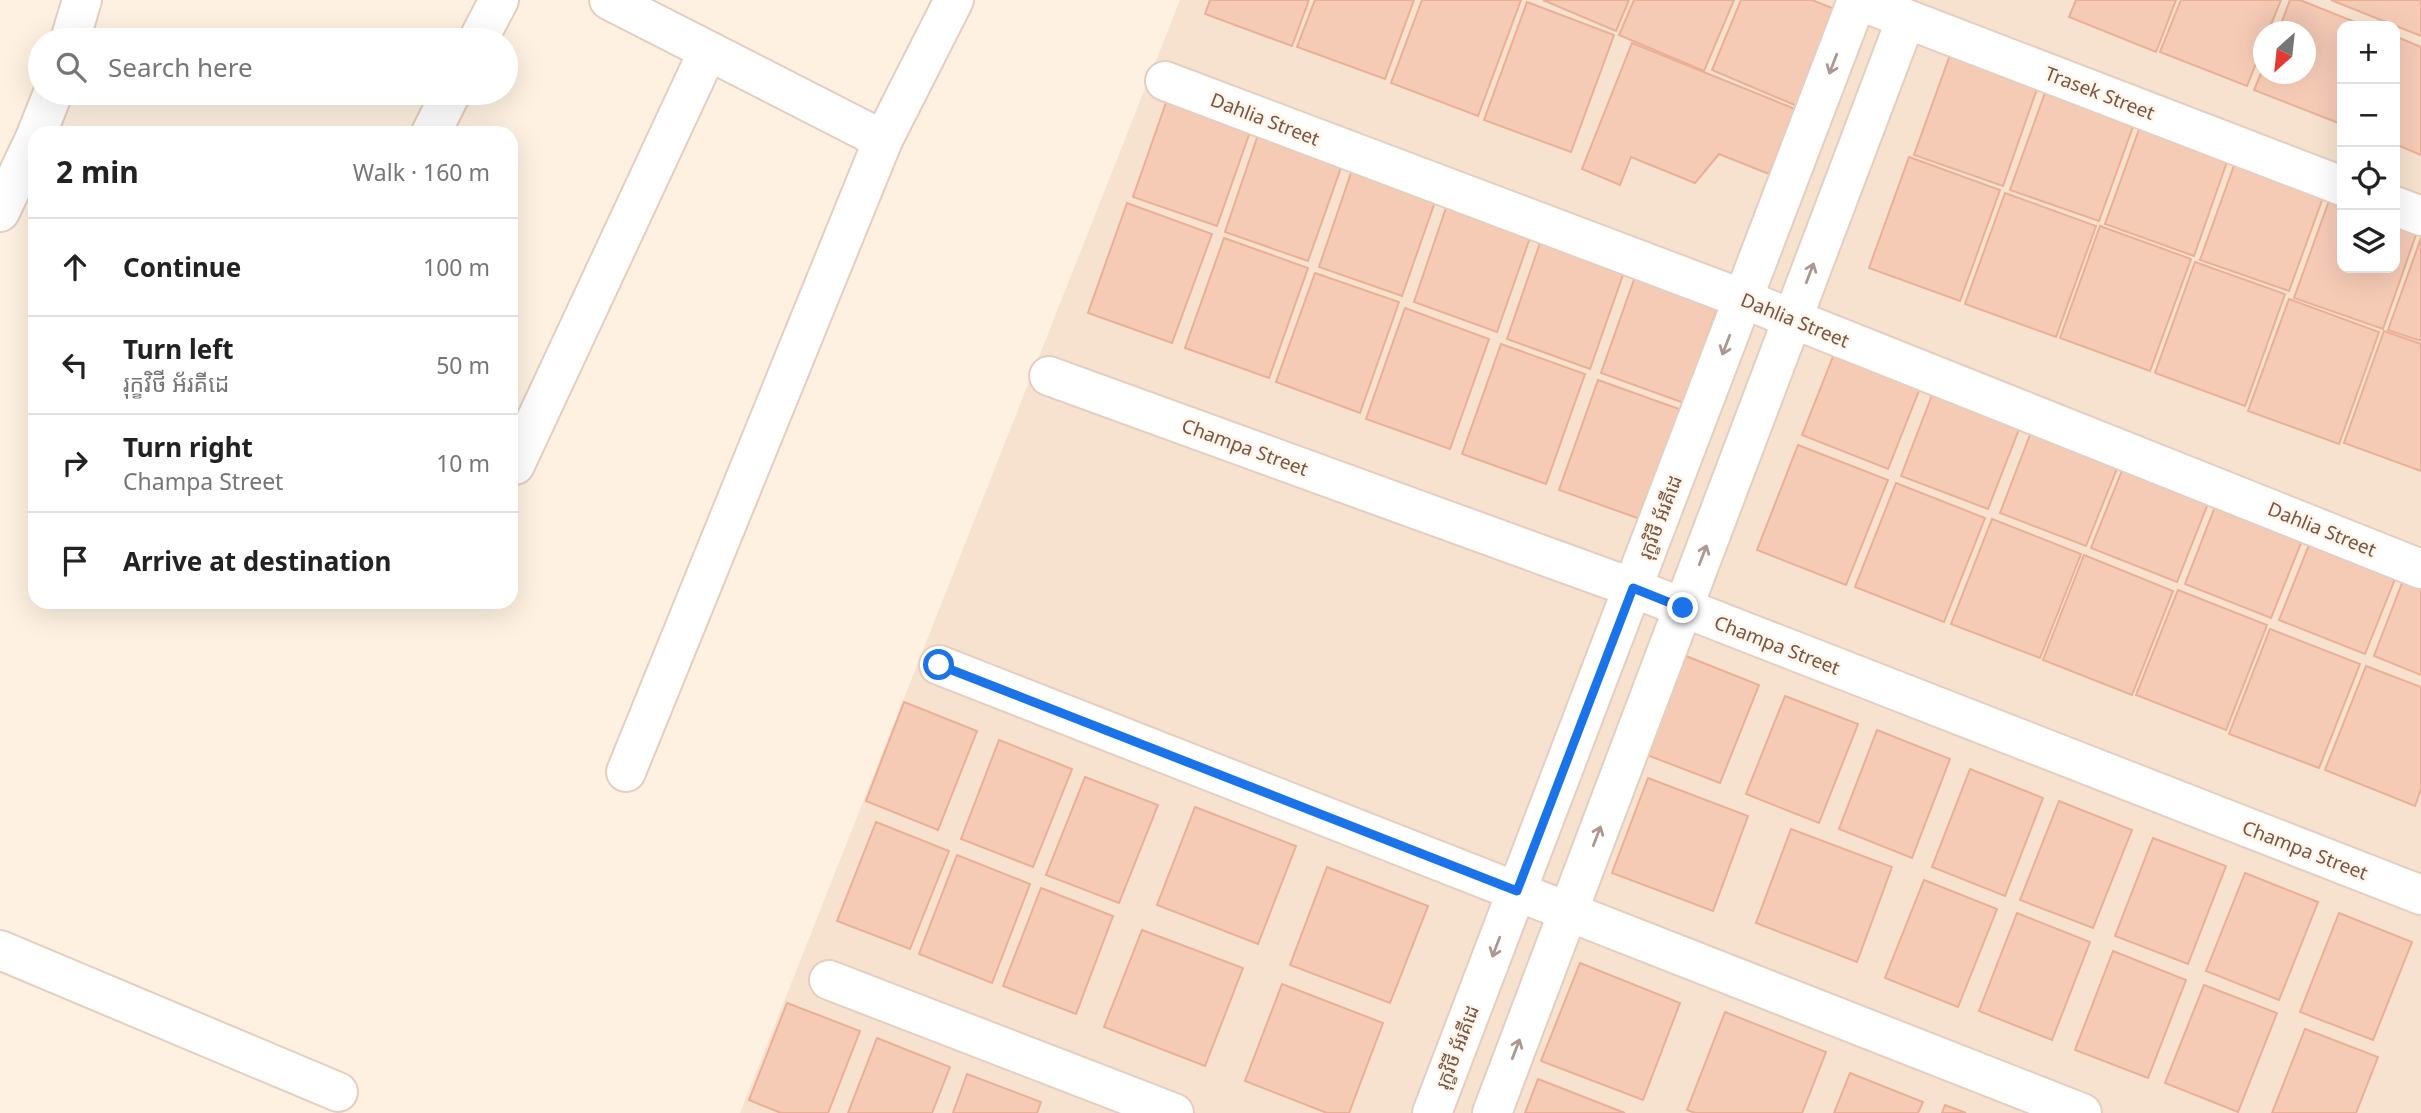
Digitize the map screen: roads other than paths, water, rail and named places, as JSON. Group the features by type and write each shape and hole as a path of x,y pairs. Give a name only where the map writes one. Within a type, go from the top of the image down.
{"street":[{"path":"74,28 82,0"},
{"path":"484,28 499,0"},
{"path":"609,0 883,139"},
{"path":"626,772 883,139 954,0"},
{"name":"Trasek Street","path":"1857,0 2337,184"},
{"name":"រុក្ខវិថី អ័រគីដេ","path":"1432,1113 1857,0"},
{"path":"1492,1113 1906,19"},
{"path":"518,460 708,51"},
{"name":"Dahlia Street","path":"1165,81 1743,299 2421,569"},
{"path":"40,126 48,105"},
{"path":"435,126 446,105"},
{"path":"0,212 28,152"},
{"path":"2400,208 2421,216"},
{"name":"Champa Street","path":"1049,376 1633,588 2421,895"},
{"path":"939,665 2082,1113"},
{"path":"0,950 338,1093"},
{"path":"829,980 1174,1113"}]}
